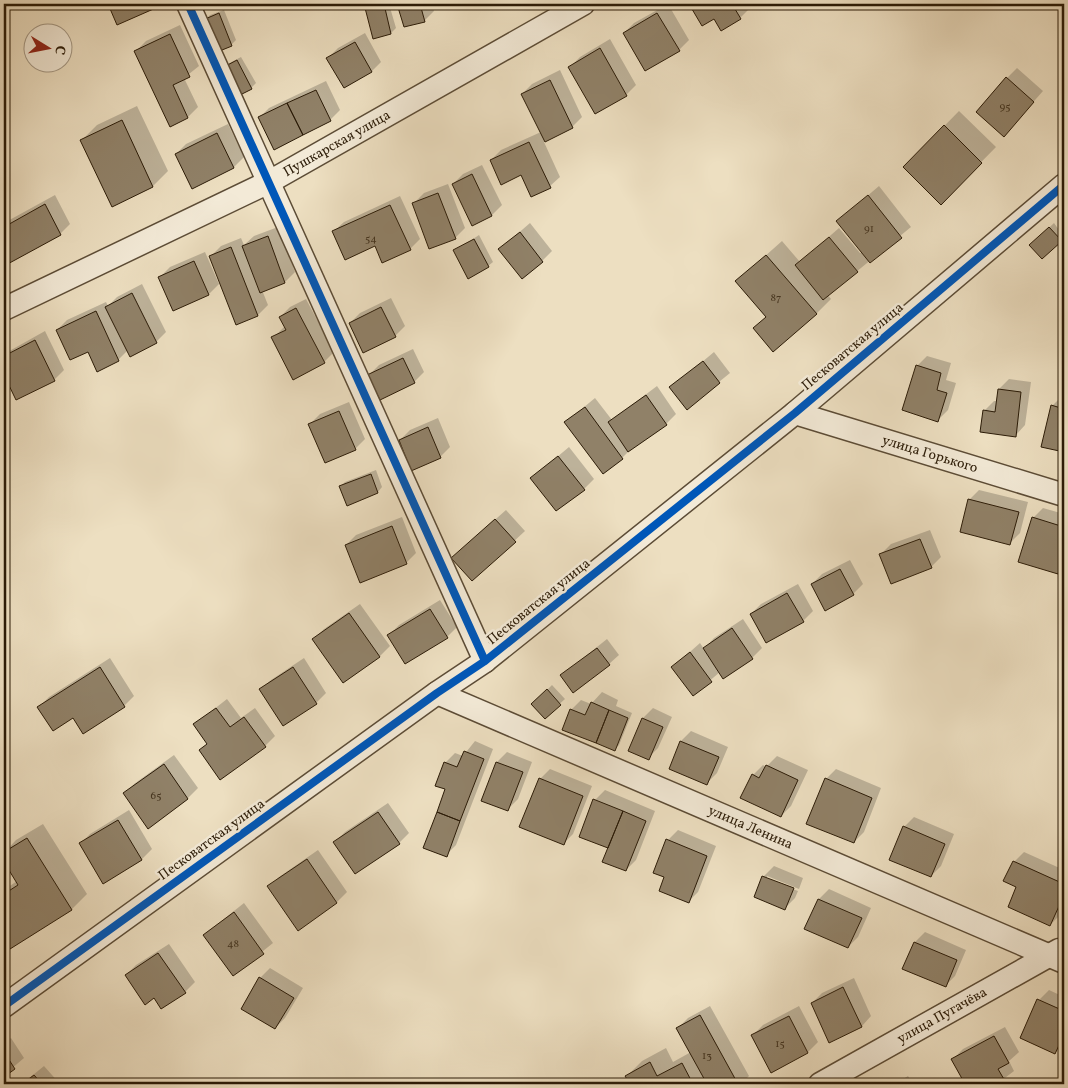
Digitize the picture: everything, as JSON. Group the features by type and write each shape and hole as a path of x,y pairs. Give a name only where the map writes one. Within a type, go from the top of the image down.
{"street":[{"path":"188,4 485,661"},
{"name":"Пушкарская улица","path":"4,309 269,182 583,4"},
{"name":"Песковатская улица","path":"4,1006 437,693 485,661 795,413 1064,185"},
{"name":"улица Горького","path":"795,413 1064,495"},
{"name":"улица Ленина","path":"437,693 1060,954"},
{"name":"улица Пугачёва","path":"820,1084 1060,954"}],"building":[{"path":"108,4 157,4 158,7 117,25"},
{"path":"364,4 384,4 391,34 373,39"},
{"path":"397,4 420,4 425,22 404,27"},
{"path":"689,4 732,4 741,19 721,31 714,19 702,26"},
{"path":"219,13 232,46 217,52 203,20"},
{"path":"657,13 680,51 645,71 623,33"},
{"path":"170,34 190,77 173,85 188,118 170,127 134,51"},
{"path":"355,42 372,72 344,88 326,58"},
{"path":"600,48 627,96 595,114 568,67"},
{"path":"237,60 252,89 236,97 220,69"},
{"path":"1006,77 1034,102 1004,137 976,112"},
{"path":"550,80 573,128 545,142 521,94"},
{"path":"316,90 331,121 303,135 287,103"},
{"path":"287,103 303,135 274,150 258,117"},
{"path":"122,120 153,187 112,207 80,140"},
{"path":"944,125 982,163 941,205 903,167"},
{"path":"217,133 234,168 192,189 175,154"},
{"path":"529,142 551,188 531,197 521,175 501,185 490,160"},
{"path":"472,174 492,216 472,226 452,184"},
{"path":"438,193 456,239 429,249 412,203"},
{"path":"868,195 902,238 870,263 836,221"},
{"path":"45,204 61,235 4,266 4,227"},
{"path":"390,205 411,250 382,263 375,246 345,260 332,231"},
{"path":"1049,227 1062,241 1042,259 1029,245"},
{"path":"520,232 543,262 522,279 498,249"},
{"path":"268,236 285,283 260,293 242,246"},
{"path":"829,237 858,272 823,300 795,265"},
{"path":"474,239 489,267 468,279 453,250"},
{"path":"231,247 258,316 236,325 209,256"},
{"path":"766,255 817,314 773,352 753,328 766,317 735,281"},
{"path":"194,261 209,295 173,311 158,277"},
{"path":"132,293 157,343 130,357 105,307"},
{"path":"381,307 396,337 363,353 349,323"},
{"path":"296,308 325,363 293,380 271,337 286,330 279,317"},
{"path":"96,311 119,361 97,372 88,352 70,360 56,330"},
{"path":"35,340 55,381 16,400 4,375 4,356"},
{"path":"403,358 415,383 380,400 367,375"},
{"path":"703,361 720,383 687,410 669,387"},
{"path":"916,365 941,373 937,390 947,393 938,422 902,410"},
{"path":"998,389 1021,392 1016,437 980,432 983,410 995,412"},
{"path":"646,395 667,425 628,452 608,422"},
{"path":"1051,405 1064,409 1064,452 1041,447"},
{"path":"585,407 623,459 603,474 564,422"},
{"path":"339,411 356,450 325,463 308,424"},
{"path":"428,427 441,458 411,471 399,440"},
{"path":"558,456 585,490 556,511 530,478"},
{"path":"371,474 378,493 347,506 339,486"},
{"path":"968,499 1019,512 1010,545 960,532"},
{"path":"1032,517 1064,527 1064,553 1058,574 1018,562"},
{"path":"495,519 516,542 472,581 451,558"},
{"path":"392,526 407,564 360,583 345,545"},
{"path":"920,539 932,568 891,584 879,554"},
{"path":"840,569 854,595 825,611 811,584"},
{"path":"787,593 804,622 766,643 750,614"},
{"path":"430,609 448,638 405,664 387,635"},
{"path":"349,613 380,657 343,683 312,639"},
{"path":"732,628 753,659 723,679 703,648"},
{"path":"597,648 610,665 573,693 560,675"},
{"path":"690,652 712,682 693,696 671,667"},
{"path":"100,667 125,707 83,734 73,718 53,731 37,707"},
{"path":"293,667 317,704 283,726 259,689"},
{"path":"547,689 561,705 545,719 531,704"},
{"path":"591,702 609,710 596,743 562,730 570,709 585,715"},
{"path":"216,708 230,727 244,717 266,747 220,780 199,750 207,744 193,724"},
{"path":"609,710 628,718 615,751 596,743"},
{"path":"642,718 663,727 649,760 628,751"},
{"path":"680,741 719,757 707,785 669,769"},
{"path":"464,751 484,759 460,821 437,812 445,789 435,786 444,762 457,767"},
{"path":"496,762 523,772 508,811 481,801"},
{"path":"164,764 188,799 148,829 123,793"},
{"path":"766,765 798,780 781,817 740,798 752,774 759,778"},
{"path":"539,778 583,796 564,845 519,827"},
{"path":"825,778 872,798 854,843 806,824"},
{"path":"593,799 623,811 608,848 579,837"},
{"path":"623,811 646,821 626,871 602,862"},
{"path":"378,812 400,844 355,874 333,842"},
{"path":"437,812 460,821 447,857 423,848"},
{"path":"118,820 142,860 103,884 79,843"},
{"path":"903,826 945,844 931,877 889,860"},
{"path":"27,838 72,910 10,949 4,939 4,894 18,885 4,862 4,852"},
{"path":"666,839 707,856 689,903 659,891 664,877 653,873"},
{"path":"307,859 337,903 298,931 267,886"},
{"path":"1013,861 1064,884 1064,895 1050,926 1008,907 1016,887 1003,881"},
{"path":"762,876 794,888 785,910 754,897"},
{"path":"818,899 862,918 848,948 804,929"},
{"path":"234,912 264,954 233,976 203,935"},
{"path":"914,942 957,960 946,987 902,969"},
{"path":"158,953 186,993 161,1009 154,998 145,1005 125,975"},
{"path":"259,977 294,998 275,1029 241,1009"},
{"path":"843,987 862,1027 829,1043 811,1003"},
{"path":"1037,999 1064,1011 1064,1034 1055,1054 1020,1038"},
{"path":"700,1015 738,1084 707,1084 676,1028"},
{"path":"789,1016 808,1053 771,1073 751,1035"},
{"path":"994,1036 1009,1063 998,1069 1005,1081 1000,1084 965,1084 951,1059"},
{"path":"4,1052 15,1069 4,1077"},
{"path":"650,1062 657,1076 682,1063 693,1084 630,1084 625,1076"},
{"path":"34,1075 42,1084 22,1084"}],"cycle path":[{"path":"188,4 485,661"},
{"path":"4,1006 437,693 485,661 795,413 1064,185"}]}
